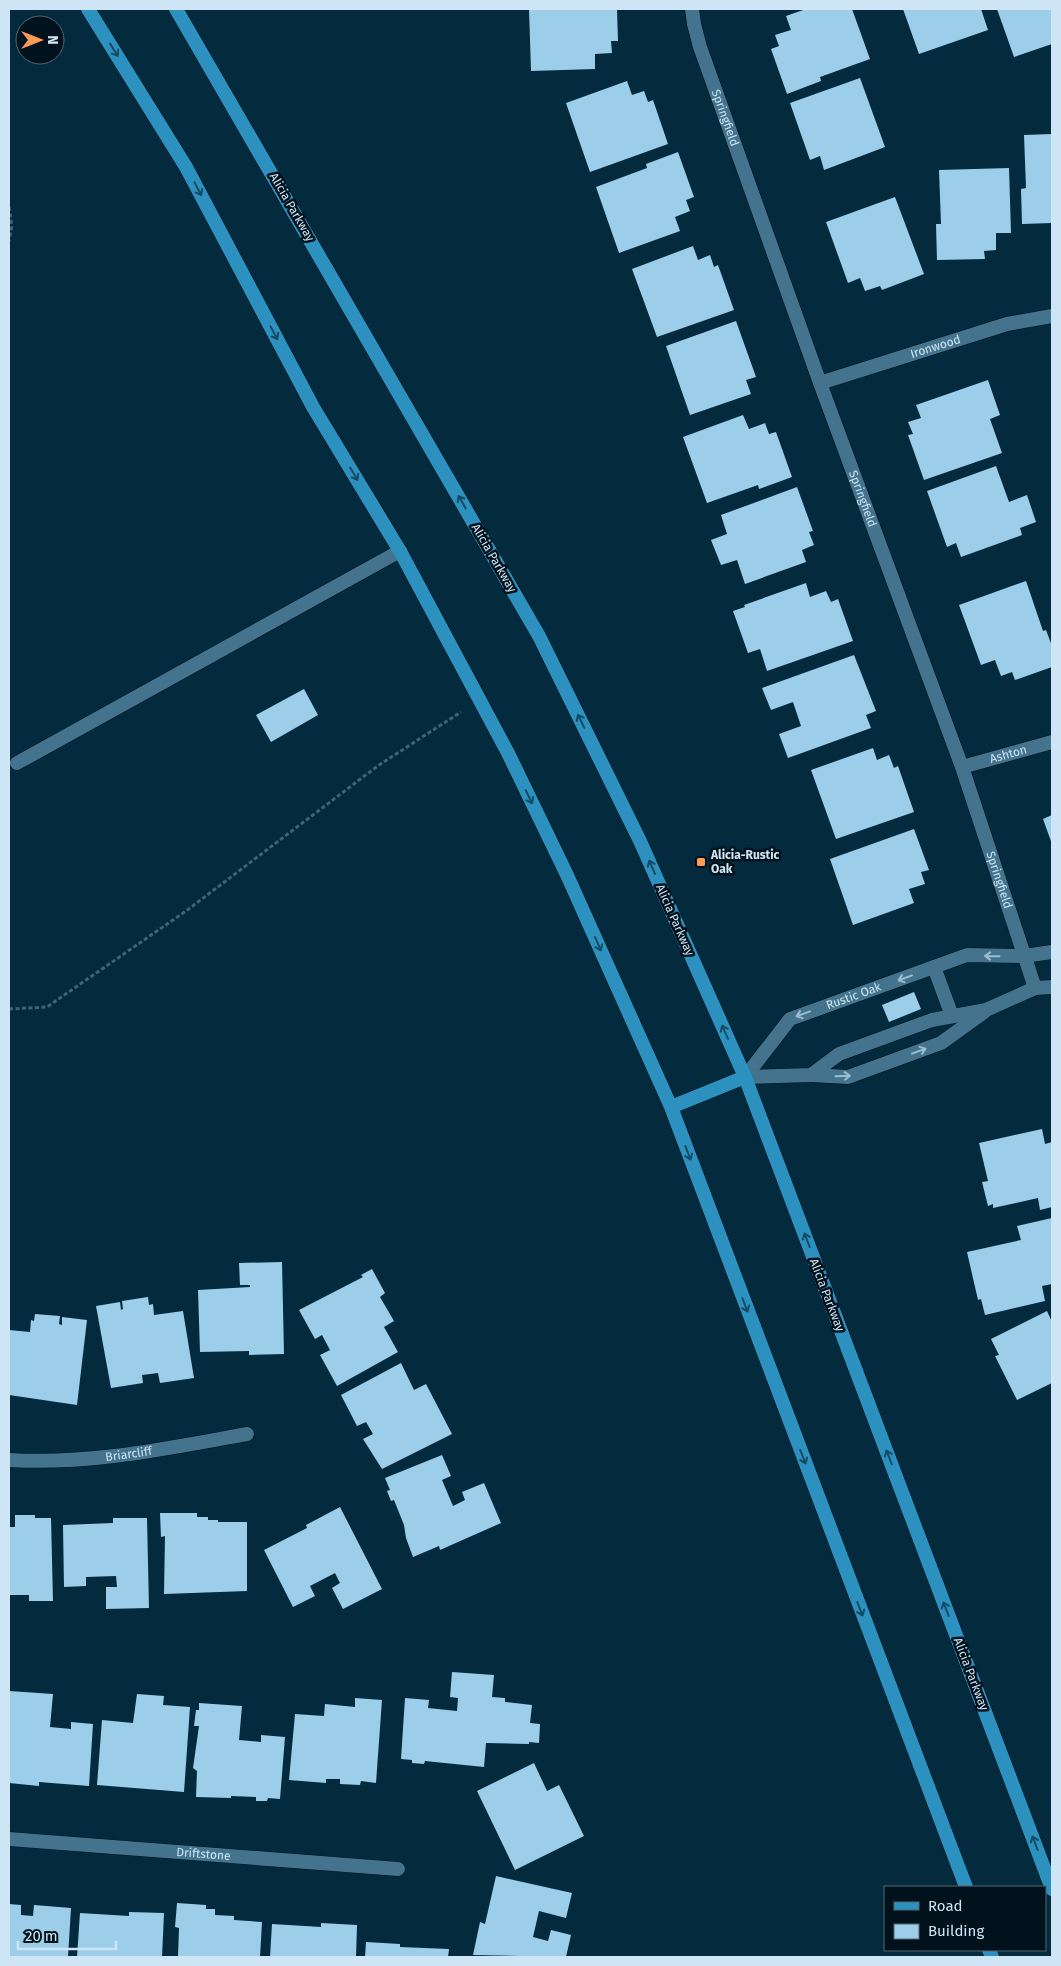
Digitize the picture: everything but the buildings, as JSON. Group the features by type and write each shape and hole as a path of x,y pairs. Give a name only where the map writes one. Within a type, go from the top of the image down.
{"main road":[{"path":"88,9 186,167 313,407 400,551 480,700 567,876 670,1107 966,1886"},
{"name":"Alicia Parkway","path":"176,9 539,636 640,841 745,1077 1052,1889"},
{"path":"670,1107 745,1077"}],"street":[{"name":"Springfield","path":"692,9 700,47 820,383 962,767 1035,988"},
{"name":"Ironwood","path":"820,383 1007,324 1052,316"},
{"path":"17,764 400,551"},
{"name":"Ashton","path":"962,767 1052,742"},
{"name":"Rustic Oak","path":"745,1077 790,1019 967,955 1024,956 1052,952"},
{"path":"934,967 952,1016"},
{"path":"745,1077 811,1075 848,1077 940,1043 986,1010 1035,988 1052,987"},
{"path":"811,1075 839,1054 932,1020 986,1010"},
{"name":"Briarcliff","path":"9,1460 40,1462 119,1457 247,1434"},
{"name":"Driftstone","path":"9,1840 398,1869"}],"path":[{"path":"9,207 12,226 9,241"},
{"path":"9,1009 47,1007 186,911 379,765 480,700"}],"place":[{"name":"Alicia-Rustic Oak","path":"701,862"}]}
